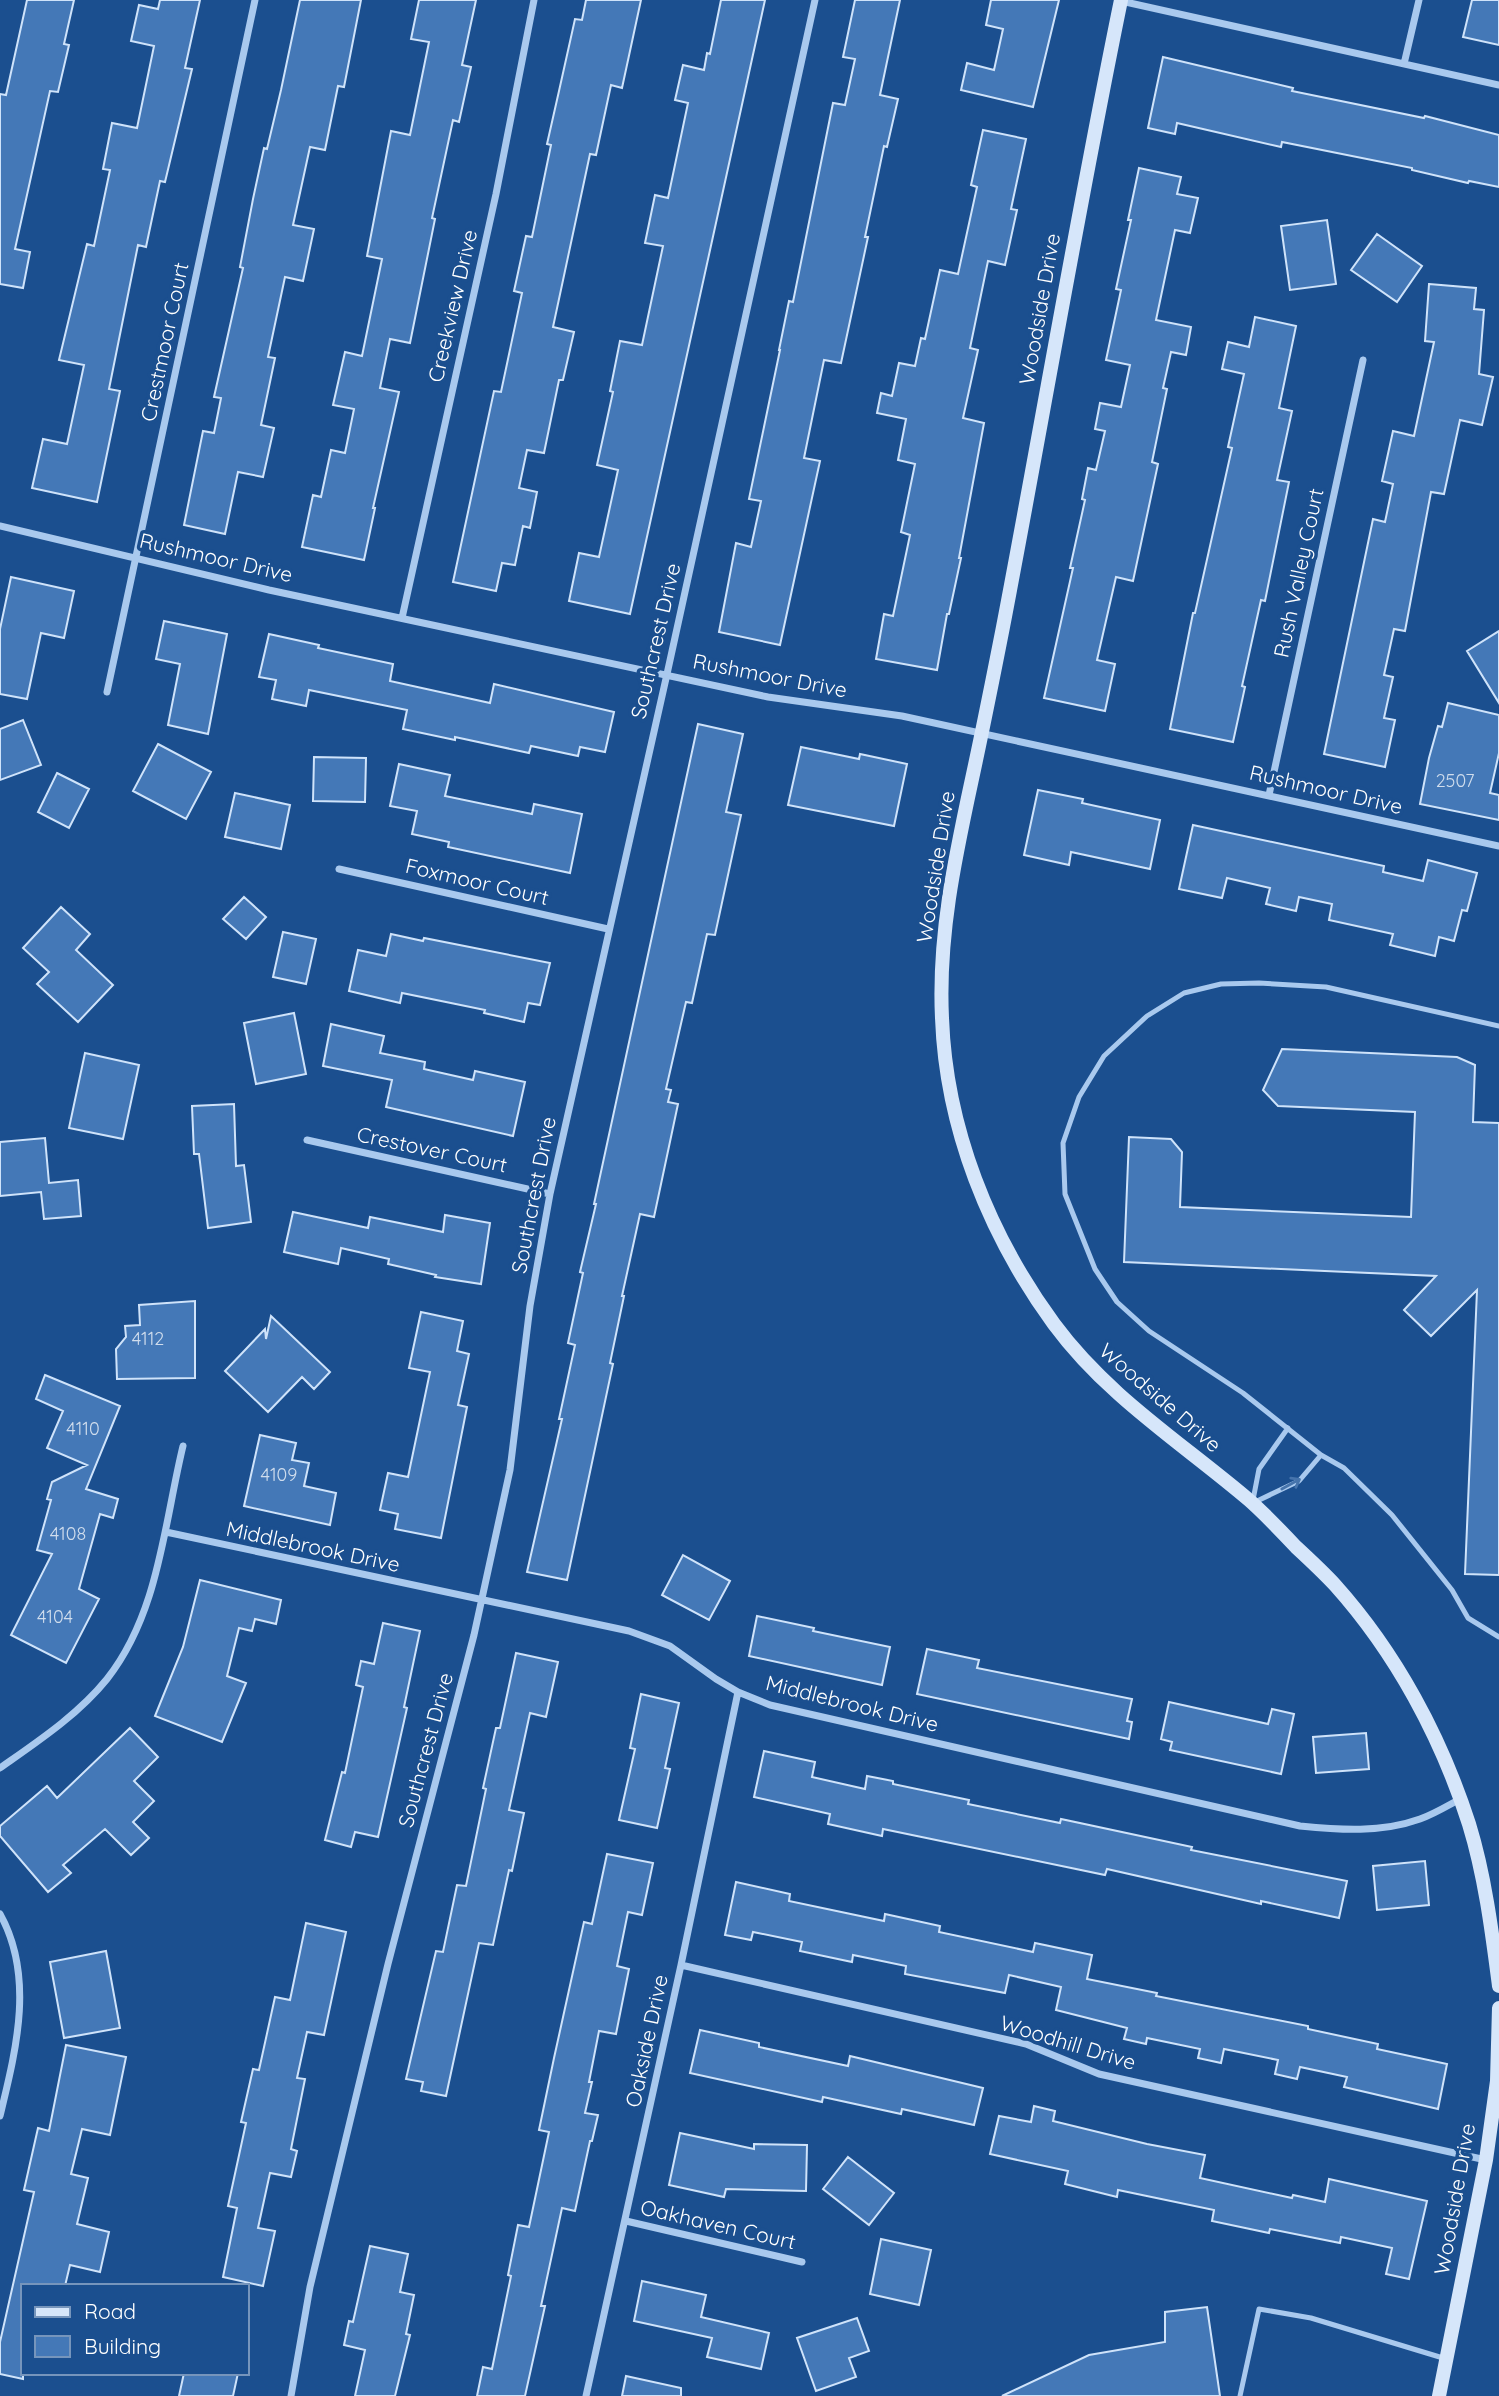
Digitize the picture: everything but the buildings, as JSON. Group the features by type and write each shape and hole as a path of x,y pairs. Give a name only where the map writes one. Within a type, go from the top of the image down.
{"street":[{"name":"Crestmoor Court","path":"107,692 254,0"},
{"name":"Creekview Drive","path":"402,618 496,194 534,0"},
{"name":"Southcrest Drive","path":"291,2396 310,2287 388,1964 474,1635 510,1470 530,1306 550,1194 815,0"},
{"path":"1404,64 1419,0"},
{"path":"1121,1 1499,85"},
{"name":"Woodside Drive","path":"1121,1 982,734 951,880 943,943 942,1019 948,1080 959,1136 981,1194 1013,1258 1052,1321 1083,1361 1145,1418 1253,1503 1335,1586 1382,1644 1427,1720 1460,1799 1494,1916 1499,1986"},
{"name":"Rush Valley Court","path":"1269,795 1363,360"},
{"name":"Rushmoor Drive","path":"0,526 269,590 768,696 902,716 1499,846"},
{"name":"Foxmoor Court","path":"339,869 608,929"},
{"name":"Crestover Court","path":"307,1140 550,1194"},
{"path":"0,1768 86,1701 106,1681 121,1659 146,1610 166,1532 183,1446"},
{"name":"Middlebrook Drive","path":"166,1532 629,1631 670,1646 738,1692 770,1705 1300,1826 1341,1830 1379,1828 1420,1819 1460,1799"},
{"name":"Oakside Drive","path":"586,2396 626,2221 738,1692"},
{"path":"0,1914 9,1931 18,1968 20,2014 17,2044 0,2116"},
{"name":"Woodhill Drive","path":"681,1965 1026,2044 1100,2074 1486,2160"},
{"name":"Woodside Drive","path":"1439,2396 1486,2160 1497,2081 1499,2008"},
{"name":"Oakhaven Court","path":"626,2221 802,2262"}],"lane":[{"path":"1499,1026 1326,987 1221,984 1184,993 1147,1016 1104,1056 1079,1097 1063,1143 1065,1194 1095,1269 1117,1303 1149,1331 1243,1393 1321,1455 1344,1468 1392,1515 1452,1590 1468,1618 1499,1637"},
{"path":"1253,1503 1259,1469 1288,1428"},
{"path":"1253,1503 1299,1481 1321,1455"},
{"path":"1240,2396 1259,2309 1311,2318 1446,2359"}]}
